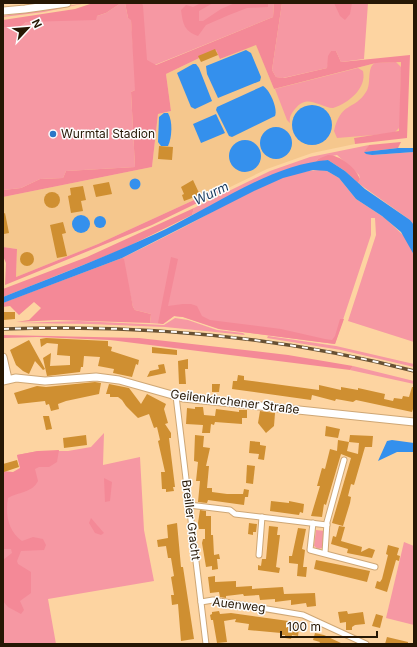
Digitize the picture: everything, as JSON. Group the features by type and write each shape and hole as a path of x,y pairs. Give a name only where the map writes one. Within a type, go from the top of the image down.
{"main road":[{"path":"3,11 31,9 67,3"},
{"name":"Geilenkirchener Straße","path":"3,357 5,380 45,381 100,377 119,380 176,396 391,421 414,422"}],"street":[{"name":"Breiller Gracht","path":"176,396 206,644"},
{"path":"325,554 327,525 344,460"},
{"path":"189,505 230,510 235,514 327,525"},
{"path":"259,555 262,517"},
{"path":"314,523 310,550 375,567"},
{"name":"Auenweg","path":"201,602 213,600 303,615 366,644"}],"shaded area":[{"path":"86,3 44,12 3,17 3,16"},
{"path":"93,3 121,3 106,13 97,16 96,20 26,22 20,27 3,27 3,20 75,9"},
{"path":"121,3 125,3 128,18 131,19 135,73 135,90 131,92 135,167 66,171 63,178 40,179 21,188 3,190 3,27 20,27 26,22 97,16 106,13"},
{"path":"125,3 142,3 147,60 156,65 273,17 274,3 282,3 272,70 276,77 284,78 327,68 328,56 331,51 336,51 341,62 410,55 407,138 355,144 354,138 399,131 401,62 376,63 274,89 256,45 220,59 216,50 166,74 171,111 158,114 152,167 3,197 3,190 21,188 40,179 63,178 66,171 135,167 131,92 135,90 131,20 128,18"},
{"path":"137,3 274,3 273,17 135,73"},
{"path":"201,3 213,3 199,11 199,21 203,21 221,9 235,3 268,3 268,7 247,8 229,15 206,25 198,36 190,32 185,26 181,10 186,5 193,7"},
{"path":"282,3 368,3 364,59 341,62 336,51 331,51 327,68 283,78 276,77 272,70"},
{"path":"334,3 352,3 350,14 345,20 340,16"},
{"path":"256,44 274,89 376,63 401,62 399,132 354,138 355,144 312,153 267,169 222,191 218,189 98,244 16,277 17,249 3,247 3,197 152,167 158,114 171,111 166,74 216,50 221,59"},
{"path":"396,62 401,67 400,127 395,132 386,134 337,138 334,131 340,115 344,110 357,102 366,92 369,85 372,65 375,63"},
{"path":"358,68 363,71 364,77 359,89 351,99 333,108 309,101 304,102 292,112 290,123 287,120 275,89"},
{"path":"401,142 398,148 364,152 369,145"},
{"path":"369,145 365,152 372,155 414,152 414,225 410,220 358,183 360,179 359,175 337,155 318,159 314,163 274,175 192,215 194,208 270,171 310,157"},
{"path":"328,155 338,157 347,163 358,175 360,179 358,183 345,171 328,160 314,163 318,159"},
{"path":"320,170 327,171 339,178 356,199 385,218 405,237 414,255 414,342 348,321 376,235 375,218 371,218 371,235 335,344 219,329 183,317 174,316 163,324 150,323 151,314 135,310 133,307 122,258 259,187 289,175"},
{"path":"218,189 222,191 152,225 5,285 6,263 3,256 3,247 17,249 16,277 98,244"},
{"path":"194,208 192,215 123,249 3,297 3,289 87,257"},
{"path":"171,257 178,259 168,306 191,304 197,306 202,316 210,320 281,329 332,340 335,336 340,319 344,319 335,344 219,329 183,317 174,316 163,324 158,323"},
{"path":"122,258 124,259 133,307 135,310 151,314 150,323 57,320 16,322 29,320 41,308 34,302 19,315 10,306 3,307 3,303 5,302"},
{"path":"175,318 188,320 217,330 243,333 245,335 165,327 17,323 79,321 164,325"},
{"path":"3,335 139,338 288,355 353,366 350,370 110,340 37,337 3,338"},
{"path":"268,336 336,346 414,364 414,367 341,350 267,338"},
{"path":"353,366 414,381 414,384 350,370"},
{"path":"104,433 103,465 140,457 144,530 154,581 48,599 56,644 3,644 3,480 22,475 17,455 38,451 68,451 91,447"},
{"path":"59,450 57,462 49,467 39,467 35,469 38,481 32,488 8,498 7,516 13,532 17,537 22,541 33,537 43,539 46,545 44,550 21,551 17,561 18,564 31,572 31,593 20,601 24,610 21,614 8,607 3,601 3,560 12,553 11,549 3,549 3,471 13,472 20,468 17,455 38,451"},
{"path":"104,478 112,482 110,501 105,502"},
{"path":"91,518 104,533 101,535 95,533 89,523"},
{"path":"316,530 325,531 325,538 323,539 325,539 322,548 318,549 314,546"},
{"path":"404,542 414,546 414,625 386,618"}],"water":[{"path":"246,50 251,53 261,77 260,81 218,98 207,74 206,66"},
{"path":"193,64 196,64 199,68 212,101 195,109 191,107 177,73"},
{"path":"263,86 266,88 273,100 276,113 275,116 232,137 229,136 216,110 217,107"},
{"path":"312,105 320,107 326,111 330,117 332,125 330,133 326,139 320,143 312,145 304,143 298,139 294,133 292,125 294,117 298,111 304,107"},
{"path":"164,113 168,113 170,116 171,134 168,146 161,146 158,142 159,117"},
{"path":"216,114 225,133 201,143 193,124"},
{"path":"276,127 285,130 289,134 292,143 289,152 285,156 276,159 267,156 263,152 260,143 263,134 267,130"},
{"path":"245,140 254,143 258,147 261,156 258,165 254,169 245,172 236,169 232,165 229,156 232,147 236,143"},
{"path":"398,148 414,148 414,152 372,155 364,152"},
{"path":"328,160 345,171 365,189 410,220 414,225 414,255 401,232 382,216 356,199 339,178 327,171 313,170 283,178 254,191 122,258 3,303 3,297 166,229 265,177 307,163"},
{"path":"135,178 139,180 141,184 139,188 135,190 131,188 129,184 131,180"},
{"path":"81,215 87,218 90,224 87,230 81,233 75,230 72,224 75,218"},
{"path":"98,216 102,216 106,222 102,228 98,228 94,224 94,220"},
{"path":"392,440 414,443 414,452 397,452 378,461 387,441"}],"building":[{"path":"215,49 218,55 201,62 198,56"},
{"path":"159,146 173,147 172,160 158,159"},
{"path":"193,180 200,195 184,201 182,195 184,194 181,187"},
{"path":"109,182 112,194 96,197 93,185"},
{"path":"83,186 86,200 81,201 83,211 71,213 68,196 71,195 70,188"},
{"path":"49,192 55,192 60,197 58,206 55,208 49,208 44,203 44,197"},
{"path":"5,213 9,233 4,234 3,214"},
{"path":"63,222 66,233 62,234 67,256 57,258 50,225"},
{"path":"27,252 32,254 34,259 32,264 27,266 22,264 20,259 22,254"},
{"path":"3,312 15,312 15,319 3,320"},
{"path":"40,339 108,341 108,346 112,347 111,351 139,360 138,365 136,364 132,377 113,373 114,369 98,366 100,357 84,356 83,367 81,367 80,372 47,376 43,358 51,353 50,366 70,365 70,356 57,355 58,344 47,343 41,347"},
{"path":"29,340 45,369 43,370 35,361 29,374 16,365 10,350"},
{"path":"152,347 177,350 177,355 152,353"},
{"path":"188,359 188,369 185,369 186,384 179,384 178,361"},
{"path":"164,364 166,373 147,377 150,371 159,369 158,365"},
{"path":"238,375 244,376 244,380 319,390 319,385 341,390 341,387 358,390 358,388 385,394 384,399 393,401 394,398 402,399 403,396 409,397 412,387 414,387 414,406 412,412 356,400 353,402 336,399 335,401 312,395 311,400 232,389 233,381 237,381"},
{"path":"95,382 101,383 99,394 66,401 58,404 59,409 51,411 49,404 46,405 45,401 18,404 14,393 37,386 46,387"},
{"path":"109,384 129,388 141,404 147,394 166,404 164,409 168,423 165,424 171,433 171,438 169,438 175,487 173,487 174,491 166,492 166,489 162,489 161,472 165,472 158,441 160,440 157,427 154,428 149,414 138,418 118,397 110,397 110,394 106,394"},
{"path":"212,384 220,384 219,392 212,392"},
{"path":"195,407 203,407 204,415 215,416 216,409 239,412 239,410 247,410 247,418 242,418 242,424 215,422 214,425 211,424 210,433 202,433 203,425 186,424 187,408 195,409"},
{"path":"260,411 275,413 274,426 266,433 258,423"},
{"path":"43,416 49,416 52,429 46,430"},
{"path":"326,426 340,429 338,438 325,436"},
{"path":"86,435 87,445 64,448 63,438"},
{"path":"195,435 204,436 203,447 210,448 206,466 209,466 207,488 212,488 212,492 227,494 243,494 244,489 249,490 248,497 245,497 244,505 208,500 207,503 198,502 200,481 196,481 198,462 194,461"},
{"path":"350,435 373,436 372,447 365,447 354,485 351,484 348,496 351,497 350,503 343,526 332,523 351,458 341,454 326,505 324,504 322,517 311,516 320,486 317,486 322,468 325,469 330,449 337,451 338,440 349,442","holes":["349,442 359,443 358,454 347,451"]},
{"path":"250,441 260,442 260,445 266,446 264,460 258,459 259,454 249,453"},
{"path":"17,460 19,467 4,472 3,464"},
{"path":"247,465 255,466 253,484 246,483"},
{"path":"271,501 289,503 289,501 304,504 303,513 300,512 299,515 270,511"},
{"path":"200,510 206,511 206,516 211,516 211,535 213,535 214,555 219,554 220,559 217,559 218,569 212,570 212,566 206,567 202,543 203,539 205,539 205,529 199,529 198,523"},
{"path":"177,523 181,567 183,567 194,639 181,641 178,604 172,605 171,595 174,595 171,577 174,576 171,558 168,558 166,546 158,547 157,540 168,538 167,525"},
{"path":"249,523 257,524 256,532 253,532 253,535 248,534"},
{"path":"269,526 278,527 277,535 280,535 276,567 280,568 279,573 258,570 258,565 261,566 262,559 266,559"},
{"path":"339,526 345,527 341,541 362,547 361,552 369,548 375,550 372,558 347,553 348,549 331,544 333,536 336,537"},
{"path":"298,528 306,529 302,549 305,550 303,567 307,567 306,577 297,576 298,564 289,563 289,556 292,556"},
{"path":"388,545 399,548 397,555 400,556 399,561 396,560 387,592 375,588 377,581 380,582 382,579 388,555 386,554"},
{"path":"316,560 370,571 367,582 314,569"},
{"path":"215,576 215,582 236,581 236,587 252,586 252,589 283,587 284,594 315,593 316,606 307,607 306,603 291,605 291,600 275,602 275,599 260,600 259,595 244,596 243,594 226,596 226,598 220,597 219,592 210,593 208,577"},
{"path":"219,611 220,614 231,613 303,623 302,629 299,629 298,636 292,635 291,639 285,638 285,635 280,635 281,633 248,630 249,624 235,622 236,619 224,621 227,642 217,643 213,620 211,620 210,615 212,612"},
{"path":"347,611 348,614 363,612 365,624 355,625 352,627 352,630 346,630 346,622 340,623 338,612"},
{"path":"376,614 383,616 380,628 372,626"},
{"path":"315,633 324,635 343,644 319,644 320,642 313,640"},
{"path":"387,637 408,642 408,644 385,644"}],"railway":[{"path":"3,329 107,329 210,335 313,349 414,371"}],"place":[{"name":"Wurmtal Stadion","path":"53,134"}],"water label":[{"name":"Wurm","path":"211,193"}]}
